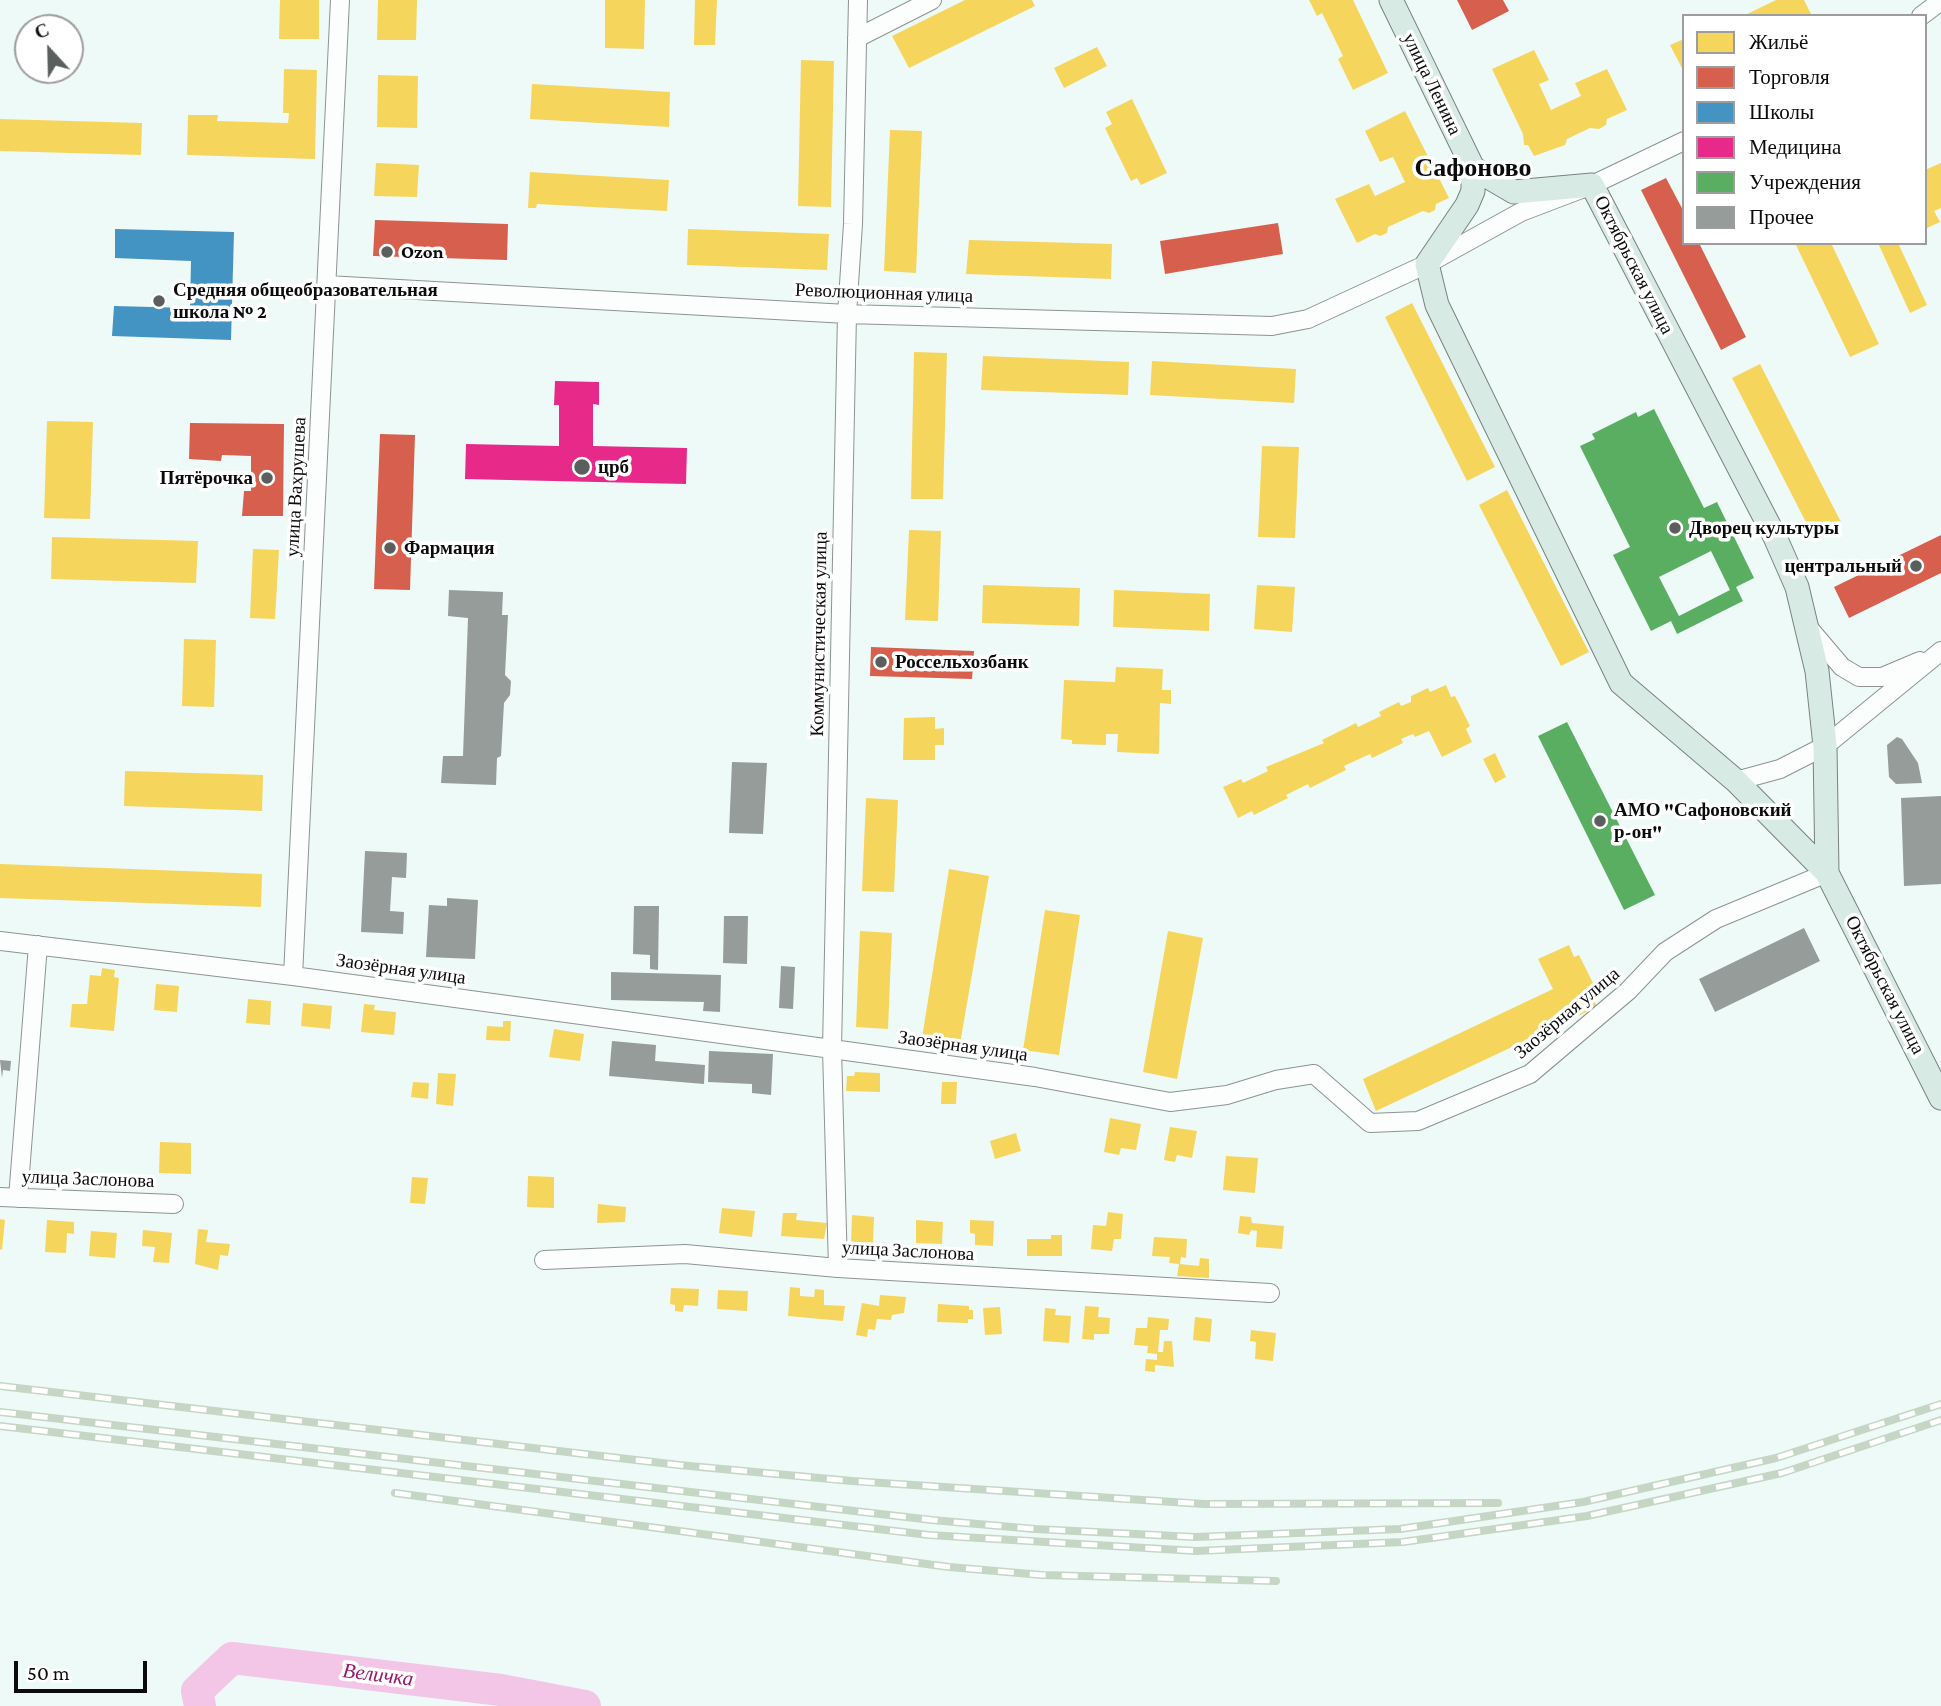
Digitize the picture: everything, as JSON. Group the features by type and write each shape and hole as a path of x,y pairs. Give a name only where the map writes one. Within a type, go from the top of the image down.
{"main road":[{"name":"улица Ленина","path":"1391,0 1473,168"},
{"name":"Октябрьская улица","path":"1473,168 1514,192 1592,185 1775,537 1797,587 1817,671 1825,746 1828,873"},
{"path":"1427,264 1467,205 1473,191 1473,168"},
{"name":"Октябрьская улица","path":"1427,264 1437,305 1621,683 1736,781 1828,873 1941,1098"}],"street":[{"name":"улица Вахрушева","path":"293,976 340,0"},
{"name":"Коммунистическая улица","path":"838,1268 832,1049 846,314 853,224 858,0"},
{"path":"858,38 932,0"},
{"path":"1924,14 1941,1"},
{"path":"1592,185 1682,142"},
{"name":"Революционная улица","path":"327,285 846,314 1272,326 1308,319 1427,264 1521,212 1592,185"},
{"path":"1806,625 1842,667 1859,677 1882,677 1940,652"},
{"path":"1736,781 1780,769 1825,746 1940,652"},
{"name":"Заозёрная улица","path":"0,941 293,976 832,1049 1035,1077 1170,1102 1227,1095 1276,1080 1314,1074 1370,1123 1418,1121 1531,1074 1628,991 1665,952 1716,919 1828,873"},
{"path":"9,1197 38,945"},
{"name":"улица Заслонова","path":"9,1197 174,1204"},
{"name":"улица Заслонова","path":"544,1260 685,1254 838,1268 1270,1293"}],"building: Жильё":[{"path":"280,0 319,0 319,39 279,39"},
{"path":"378,0 417,0 416,40 377,40"},
{"path":"605,0 645,0 644,49 605,48"},
{"path":"695,0 717,0 715,45 694,45"},
{"path":"965,0 1032,0 1035,6 909,68 892,36"},
{"path":"1309,0 1353,0 1388,73 1353,90 1338,59 1343,56 1322,13 1317,16"},
{"path":"1776,0 1804,0 1811,14 1747,14"},
{"path":"1682,40 1682,68 1670,45"},
{"path":"1097,47 1107,66 1064,88 1054,68"},
{"path":"1534,50 1549,80 1539,84 1551,110 1581,96 1575,83 1607,69 1627,110 1607,119 1606,125 1599,129 1590,128 1567,139 1565,145 1534,156 1528,145 1524,145 1523,134 1492,69"},
{"path":"801,60 834,61 831,207 798,206"},
{"path":"284,69 317,70 315,159 187,155 188,115 218,115 217,121 288,123 289,113 283,113"},
{"path":"378,75 418,76 417,128 377,127"},
{"path":"532,84 670,92 669,127 530,119"},
{"path":"1132,99 1167,173 1141,185 1137,178 1131,181 1105,128 1112,124 1106,112"},
{"path":"1405,111 1449,198 1436,204 1435,210 1429,213 1423,211 1388,227 1387,233 1380,236 1375,234 1357,243 1335,199 1369,184 1375,196 1405,182 1393,157 1380,162 1365,131"},
{"path":"0,119 142,123 141,155 0,151"},
{"path":"890,130 922,131 916,273 884,271"},
{"path":"376,163 419,165 417,197 374,196"},
{"path":"1941,163 1941,208 1934,211 1940,222 1927,228 1927,169"},
{"path":"530,172 669,180 667,211 537,204 536,208 528,208"},
{"path":"688,229 829,234 827,270 687,265"},
{"path":"969,240 1112,244 1111,279 966,274"},
{"path":"1796,245 1832,245 1879,344 1850,357"},
{"path":"1879,245 1899,245 1927,305 1910,313"},
{"path":"1412,303 1495,467 1467,481 1385,317"},
{"path":"914,352 947,353 943,499 911,499"},
{"path":"983,356 1129,362 1128,395 981,390"},
{"path":"1152,361 1296,369 1294,403 1150,395"},
{"path":"1760,364 1841,522 1813,536 1732,378"},
{"path":"47,421 93,422 90,519 44,518"},
{"path":"1262,446 1299,447 1295,538 1258,537"},
{"path":"1507,490 1589,652 1561,666 1479,505"},
{"path":"909,530 941,531 938,621 905,620"},
{"path":"52,537 198,541 196,583 51,579"},
{"path":"253,549 279,550 275,619 250,618"},
{"path":"983,585 1080,588 1079,626 982,623"},
{"path":"1257,585 1295,587 1292,632 1254,629"},
{"path":"1114,590 1210,594 1209,631 1113,627"},
{"path":"184,639 216,640 214,707 182,706"},
{"path":"1116,667 1163,669 1162,690 1171,690 1171,704 1160,703 1159,754 1117,752 1118,734 1106,734 1106,745 1072,744 1072,740 1061,739 1064,680 1115,682"},
{"path":"1446,685 1451,697 1455,696 1470,726 1466,729 1472,742 1442,757 1429,731 1415,737 1413,734 1401,739 1403,743 1372,758 1370,754 1344,766 1346,770 1310,788 1308,784 1286,795 1288,798 1254,815 1252,811 1238,818 1223,787 1241,779 1243,783 1268,771 1266,767 1324,743 1322,740 1356,723 1358,727 1381,716 1379,712 1399,702 1401,706 1411,702 1411,696 1428,688 1430,692"},
{"path":"935,717 935,729 944,728 944,745 935,745 935,760 903,760 904,718"},
{"path":"1495,753 1506,777 1495,783 1483,759"},
{"path":"125,771 263,775 262,811 124,806"},
{"path":"866,798 898,800 894,892 862,891"},
{"path":"0,864 262,874 261,907 0,898"},
{"path":"949,869 989,876 960,1044 922,1038"},
{"path":"1045,910 1080,915 1059,1055 1023,1050"},
{"path":"860,931 892,933 888,1029 856,1027"},
{"path":"1168,931 1203,938 1177,1079 1143,1072"},
{"path":"1569,945 1574,957 1579,955 1595,987 1589,989 1597,1007 1376,1111 1363,1079 1553,989 1538,959"},
{"path":"102,968 115,970 114,977 119,978 114,1031 70,1027 72,1004 87,1004 90,975 101,976"},
{"path":"156,984 179,986 177,1012 154,1010"},
{"path":"248,999 271,1001 270,1025 246,1023"},
{"path":"303,1003 332,1006 330,1029 301,1026"},
{"path":"364,1004 375,1005 374,1010 396,1012 394,1035 361,1032"},
{"path":"503,1021 511,1021 510,1041 486,1040 487,1026 503,1027"},
{"path":"554,1029 584,1034 580,1061 549,1057"},
{"path":"855,1072 880,1073 880,1092 846,1091 847,1076 854,1076"},
{"path":"438,1073 456,1074 453,1106 436,1104"},
{"path":"413,1082 429,1083 428,1099 411,1097"},
{"path":"942,1082 957,1082 956,1104 941,1104"},
{"path":"1110,1118 1141,1124 1136,1150 1121,1148 1119,1155 1104,1152"},
{"path":"1170,1127 1197,1131 1192,1158 1177,1155 1175,1162 1164,1160"},
{"path":"1016,1133 1021,1151 995,1159 990,1141"},
{"path":"160,1142 191,1143 191,1174 159,1173"},
{"path":"1226,1156 1258,1158 1255,1193 1223,1190"},
{"path":"528,1176 554,1177 554,1208 527,1207"},
{"path":"412,1177 428,1178 425,1204 410,1203"},
{"path":"598,1204 626,1207 625,1222 597,1223"},
{"path":"722,1208 755,1211 752,1237 719,1233"},
{"path":"1108,1212 1123,1214 1121,1239 1114,1239 1112,1251 1091,1249 1093,1225 1106,1226"},
{"path":"783,1213 797,1213 796,1220 827,1223 824,1239 781,1236"},
{"path":"852,1215 874,1217 873,1244 851,1243"},
{"path":"1240,1216 1251,1217 1252,1223 1284,1226 1282,1249 1256,1247 1257,1231 1251,1230 1249,1235 1238,1233"},
{"path":"0,1219 5,1220 2,1250 0,1249"},
{"path":"47,1220 74,1222 74,1234 67,1233 66,1253 45,1252"},
{"path":"916,1220 943,1222 942,1244 916,1243"},
{"path":"970,1220 994,1221 993,1246 975,1245 975,1234 970,1233"},
{"path":"198,1229 208,1230 206,1242 230,1244 228,1256 220,1255 218,1270 195,1264"},
{"path":"143,1230 172,1233 169,1263 153,1262 155,1247 142,1246"},
{"path":"91,1231 117,1233 115,1258 89,1256"},
{"path":"1051,1235 1062,1235 1062,1256 1027,1256 1027,1239 1051,1239"},
{"path":"1154,1237 1187,1239 1186,1258 1181,1257 1180,1264 1199,1266 1200,1258 1209,1259 1209,1278 1177,1276 1179,1264 1169,1263 1170,1257 1152,1256"},
{"path":"790,1287 800,1288 800,1296 814,1297 815,1289 824,1290 824,1305 845,1306 843,1321 788,1316"},
{"path":"671,1288 699,1289 698,1306 684,1305 683,1312 675,1311 675,1305 670,1304"},
{"path":"718,1290 748,1291 747,1311 717,1309"},
{"path":"880,1295 906,1297 904,1313 892,1315 891,1320 877,1319 875,1330 868,1329 867,1337 856,1335 862,1303 879,1306"},
{"path":"938,1304 969,1306 969,1310 973,1310 973,1319 968,1319 968,1323 937,1322"},
{"path":"1085,1306 1099,1307 1098,1317 1110,1318 1109,1334 1094,1334 1094,1340 1082,1339"},
{"path":"1000,1307 1002,1334 985,1335 983,1308"},
{"path":"1045,1308 1056,1309 1055,1315 1071,1316 1069,1343 1043,1341"},
{"path":"1148,1317 1169,1319 1168,1330 1160,1330 1158,1352 1163,1352 1164,1341 1172,1341 1174,1367 1155,1365 1155,1372 1145,1371 1146,1359 1157,1360 1157,1354 1147,1353 1148,1346 1134,1345 1136,1328 1147,1328"},
{"path":"1195,1317 1212,1319 1210,1342 1193,1340"},
{"path":"1251,1330 1276,1333 1273,1361 1255,1359 1256,1342 1250,1341"}],"building: Торговля":[{"path":"1457,0 1503,0 1509,11 1472,30"},
{"path":"1666,178 1682,208 1682,245 1700,245 1746,337 1721,350 1641,190"},
{"path":"375,220 508,224 507,260 373,256"},
{"path":"1278,223 1283,254 1165,274 1160,241"},
{"path":"190,423 284,424 283,516 242,516 244,491 251,491 251,456 222,455 221,461 189,459"},
{"path":"380,434 415,435 410,590 374,589"},
{"path":"1941,535 1941,573 1849,618 1834,587"},
{"path":"871,647 974,651 972,679 870,676"}],"building: Школы":[{"path":"115,229 234,232 231,340 112,336 114,306 190,308 191,261 115,258"}],"building: Медицина":[{"path":"555,381 599,382 599,405 593,404 593,446 687,448 686,484 465,479 466,444 559,446 559,405 554,405"}],"building: Учреждения":[{"name":"Дворец культуры","path":"1654,409 1704,508 1717,502 1754,578 1736,587 1743,601 1677,634 1671,621 1651,631 1613,555 1630,547 1580,446 1595,439 1592,434 1636,412 1638,417","holes":["1711,551 1730,590 1679,616 1659,577"]},
{"path":"1567,722 1655,895 1624,910 1538,736"}],"building: Прочее":[{"path":"449,590 503,592 502,615 508,615 505,675 511,681 510,695 504,703 501,756 497,758 496,785 441,783 443,756 463,756 468,618 448,616"},
{"path":"1897,737 1902,739 1918,763 1922,783 1896,784 1889,777 1887,745"},
{"path":"732,762 767,763 763,834 729,833"},
{"path":"1941,796 1941,884 1904,886 1901,798"},
{"path":"365,851 407,853 406,878 392,877 390,911 404,912 403,934 361,932"},
{"path":"447,898 478,900 475,959 426,957 429,905 447,906"},
{"path":"634,906 659,906 658,970 650,969 650,955 633,954"},
{"path":"724,916 748,916 747,964 723,963"},
{"path":"1804,928 1820,961 1715,1012 1699,979"},
{"path":"781,966 795,967 793,1009 779,1008"},
{"path":"611,972 721,975 720,1012 703,1011 704,1002 611,1000"},
{"path":"612,1041 656,1045 655,1061 705,1065 704,1084 609,1076"},
{"path":"709,1051 773,1054 771,1095 752,1093 752,1084 708,1082"},
{"path":"0,1060 11,1061 10,1071 3,1070 2,1078"}],"waterway":[{"name":"Величка","path":"200,1706 197,1691 232,1658 501,1690 585,1706"}],"railway":[{"path":"0,1386 679,1465 852,1481 1204,1504 1498,1503"},
{"path":"0,1412 932,1520 1035,1529 1195,1537 1400,1529 1583,1502 1776,1458 1941,1404"},
{"path":"0,1426 929,1535 1196,1551 1403,1542 1587,1516 1782,1473 1941,1420"},
{"path":"395,1493 949,1567 1042,1575 1276,1581"}],"place":[{"name":"Ozon","path":"387,252"},
{"name":"Средняя общеобразовательная школа № 2","path":"159,301"},
{"name":"црб","path":"582,467"},
{"name":"Пятёрочка","path":"267,478"},
{"name":"Дворец культуры","path":"1675,528"},
{"name":"Фармация","path":"390,548"},
{"name":"центральный","path":"1916,566"},
{"name":"Россельхозбанк","path":"881,662"},
{"name":"АМО \"Сафоновский р-он\"","path":"1600,821"}],"district":[{"name":"Сафоново","path":"1473,168"}]}
